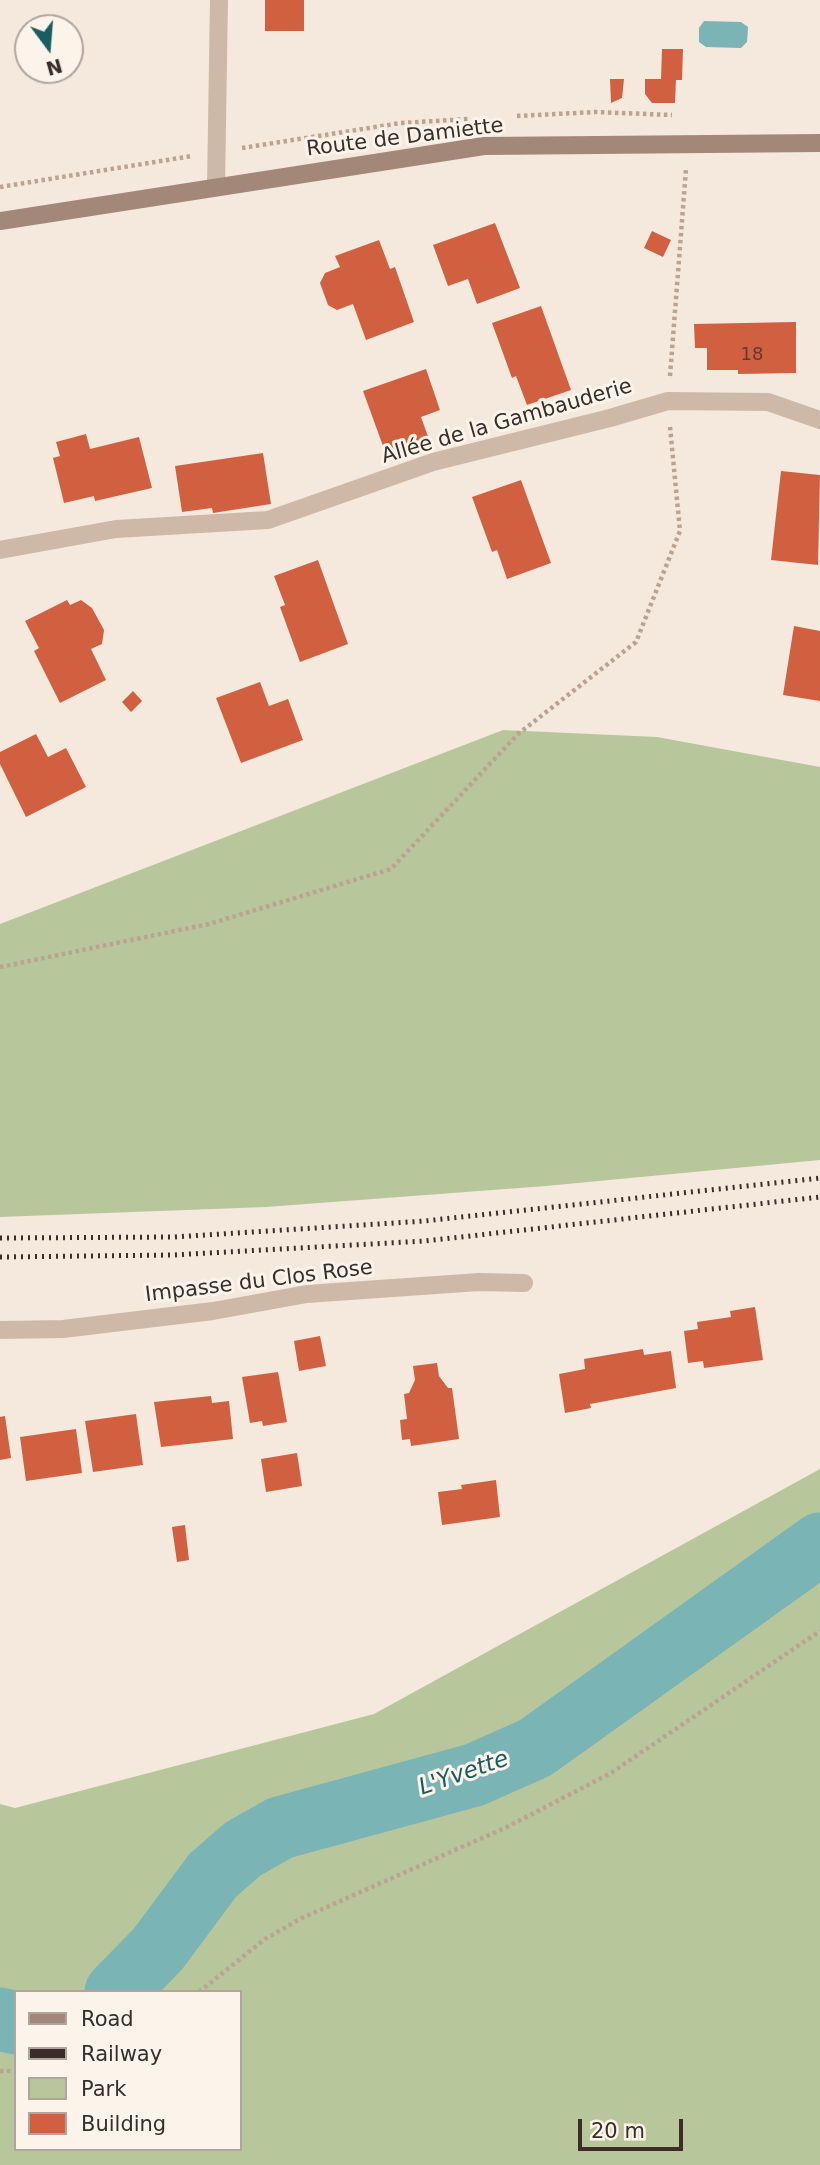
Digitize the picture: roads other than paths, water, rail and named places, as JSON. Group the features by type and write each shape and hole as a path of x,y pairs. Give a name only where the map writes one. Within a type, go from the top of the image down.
{"street":[{"path":"216,187 219,0"},
{"name":"Route de Damiette","path":"0,220 484,146 820,143"},
{"name":"Allée de la Gambauderie","path":"0,550 116,529 268,520 433,462 668,401 768,402 820,420"},
{"name":"Impasse du Clos Rose","path":"0,1330 63,1329 213,1311 307,1294 479,1282 524,1283"}],"water":[{"path":"704,21 741,22 748,27 747,42 741,48 706,47 699,42 699,28"}],"waterway":[{"name":"L'Yvette","path":"118,1990 158,1949 213,1875 243,1849 280,1828 474,1775 535,1748 820,1544"},
{"name":"L'Yvette","path":"0,2019 14,2022"}],"railway":[{"path":"0,1238 174,1237 425,1221 820,1178"},
{"path":"0,1257 173,1255 425,1241 820,1197"}]}
